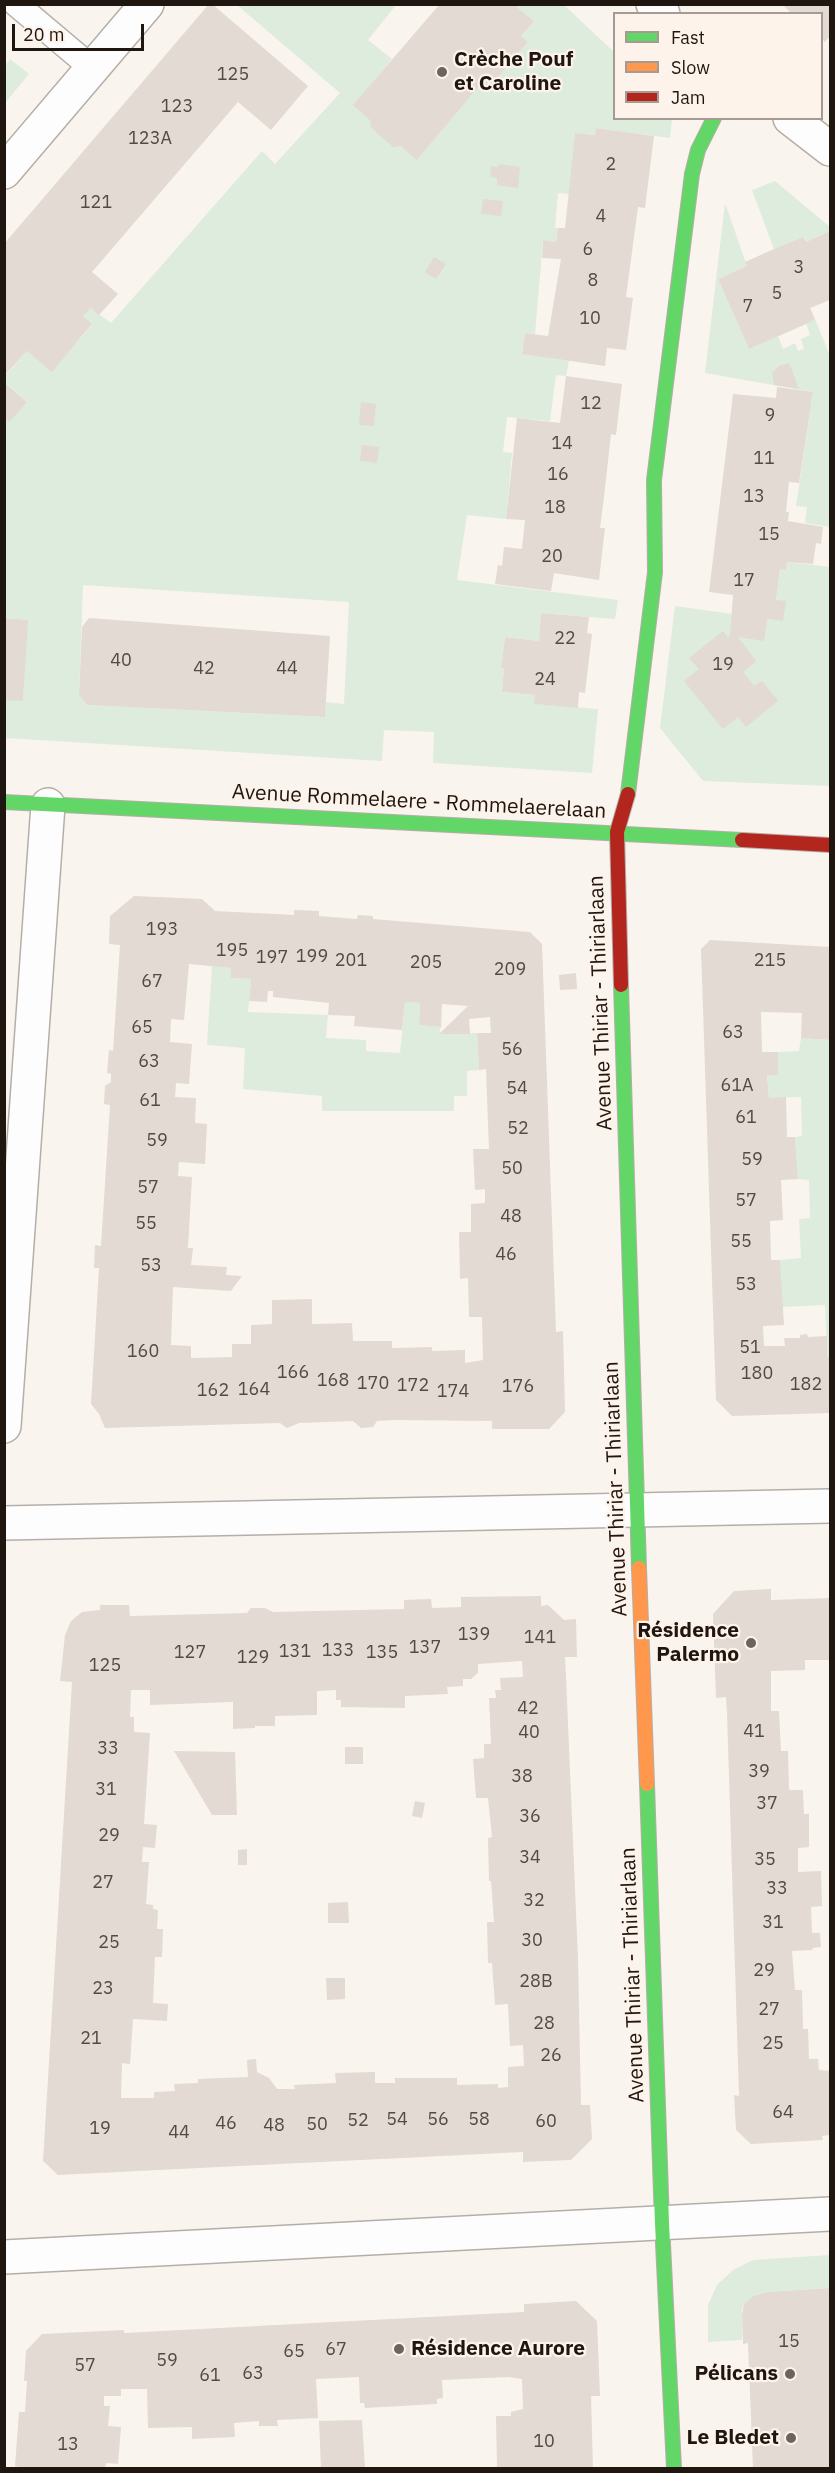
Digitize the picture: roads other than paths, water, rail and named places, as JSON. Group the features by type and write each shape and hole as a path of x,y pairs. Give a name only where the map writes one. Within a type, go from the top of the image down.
{"street":[{"path":"4,172 147,4"},
{"name":"Avenue Thiriar - Thiriarlaan","path":"674,2469 662,2223 617,832 629,789 655,572 654,480 692,174 698,150 713,120"},
{"path":"793,120 831,149"},
{"name":"Avenue Rommelaere - Rommelaerelaan","path":"4,802 617,832 831,845"},
{"path":"4,1426 48,805"},
{"path":"4,1523 831,1506"},
{"path":"4,2257 831,2214"}],"lane":[{"path":"16,4 92,68"}],"place":[{"name":"Crèche Pouf et Caroline","path":"442,72"},
{"name":"Résidence Palermo","path":"751,1643"},
{"name":"Résidence Aurore","path":"399,2349"},
{"name":"Pélicans","path":"790,2374"},
{"name":"Le Bledet","path":"791,2438"}]}
